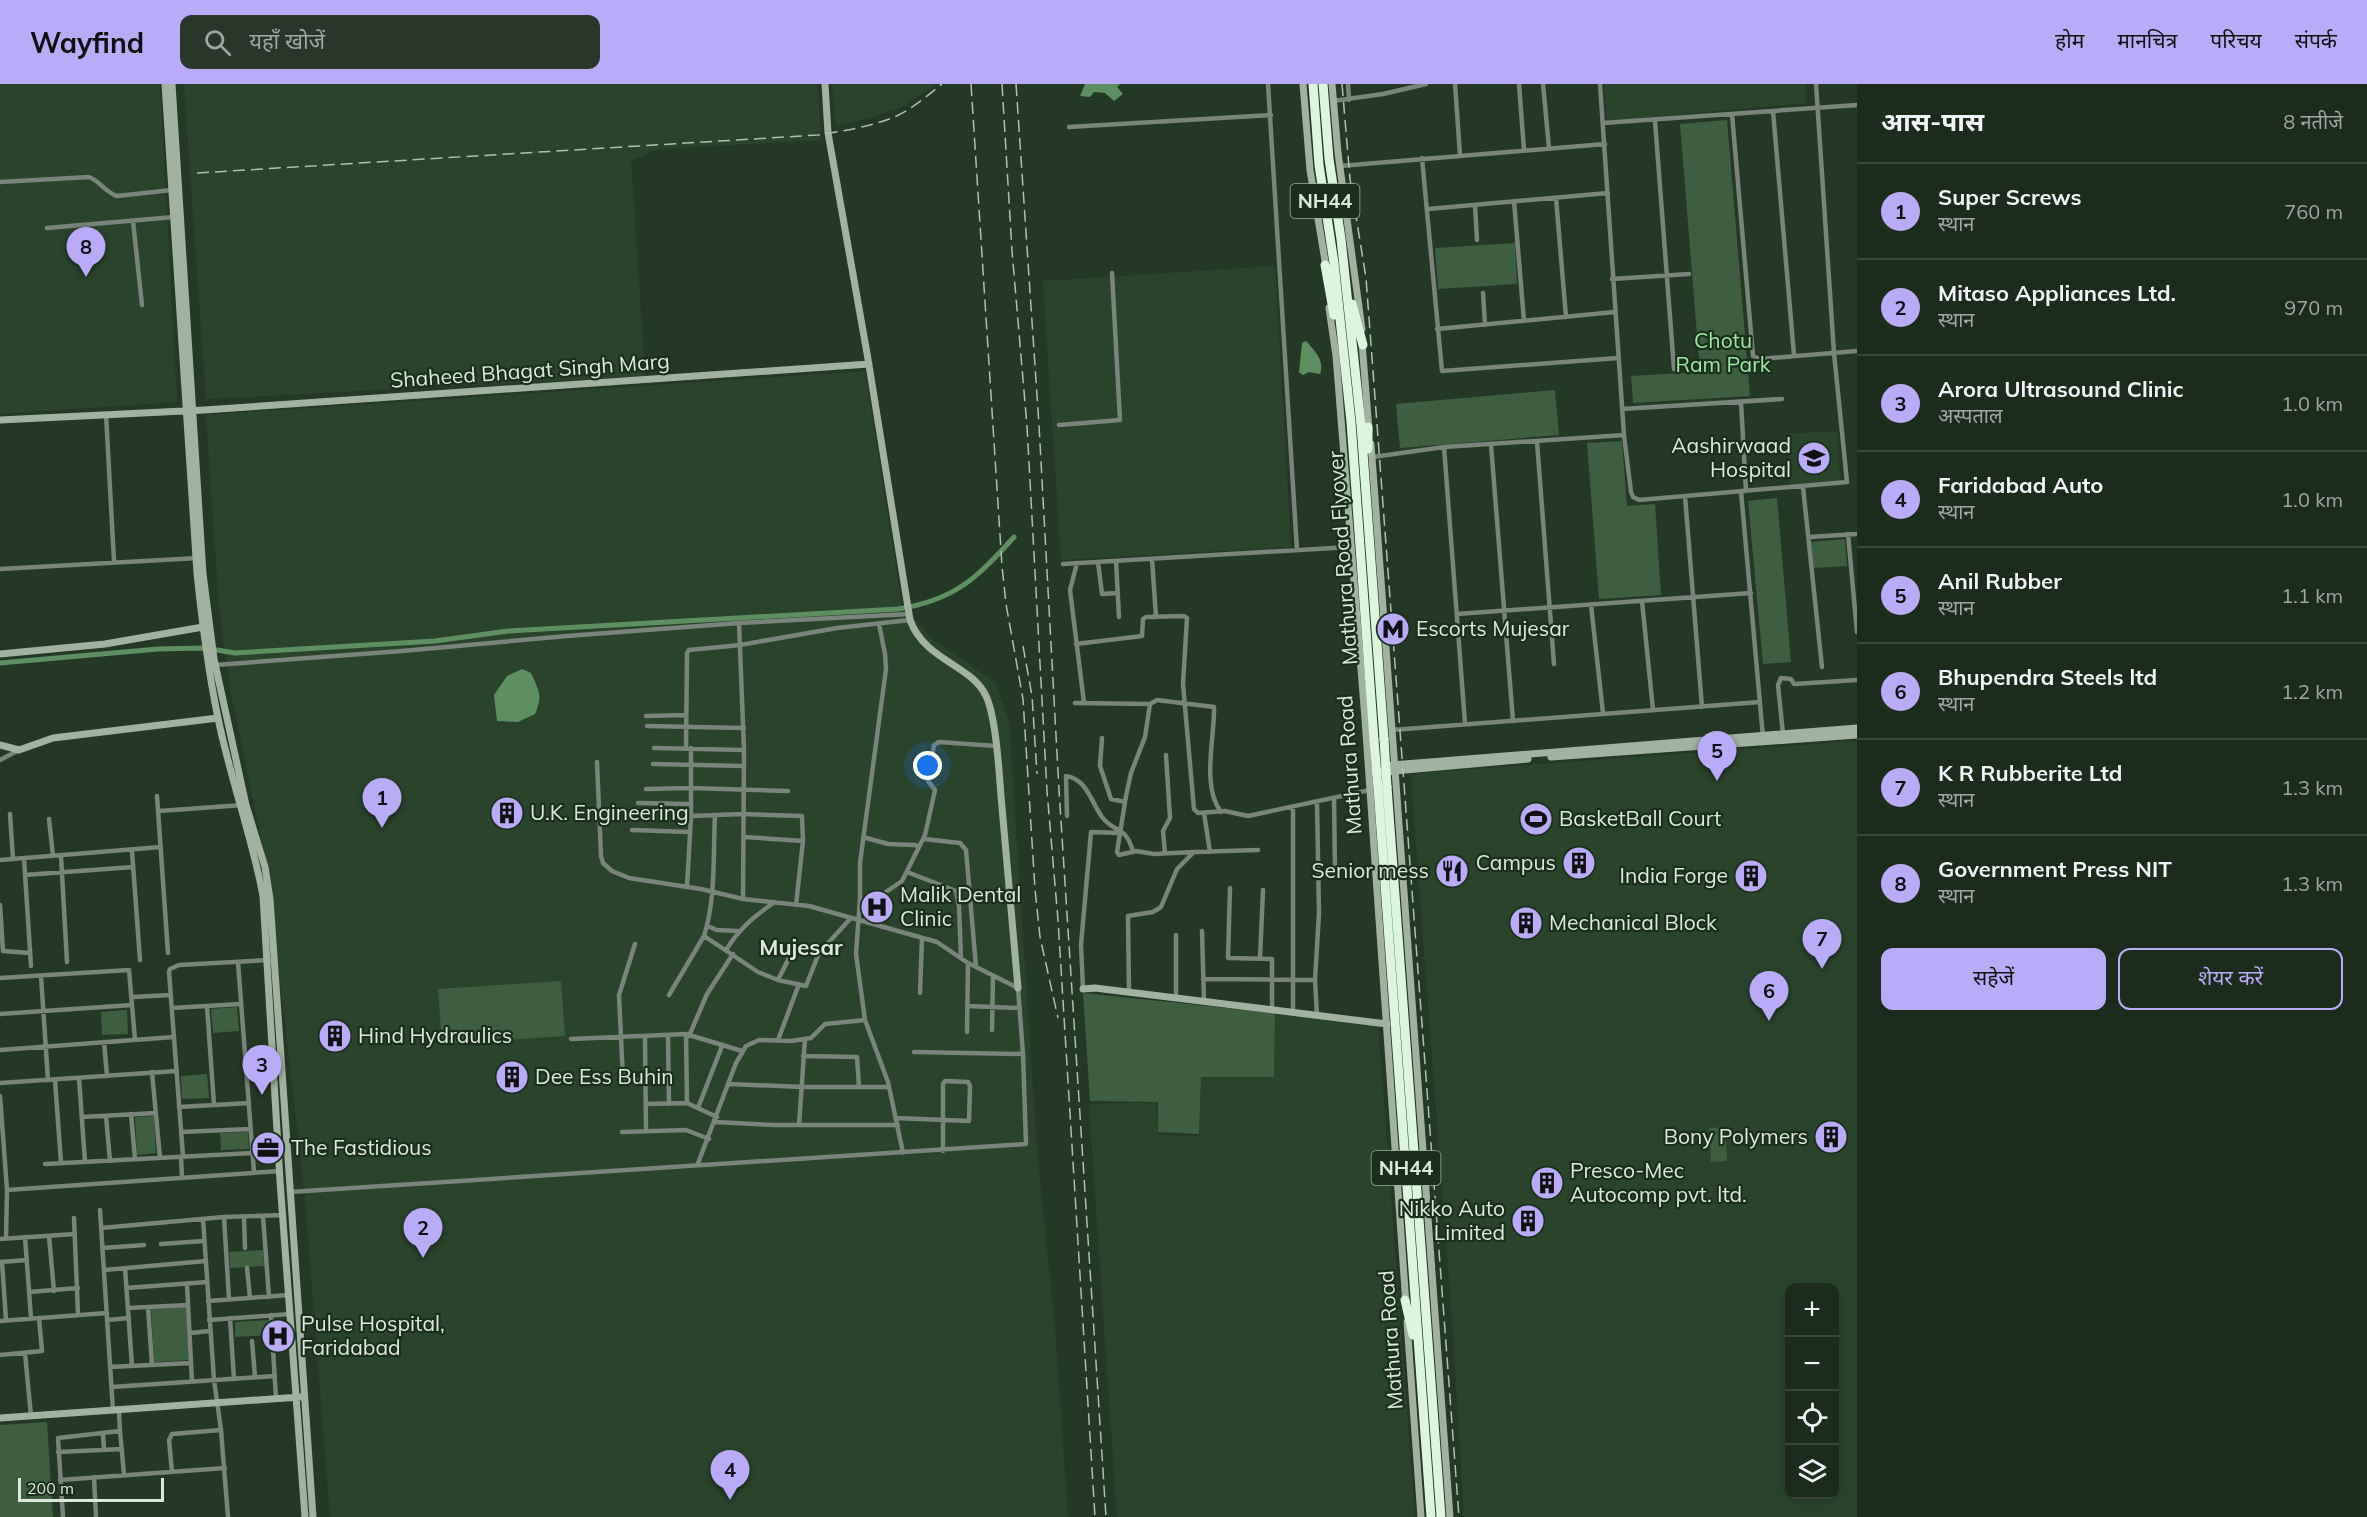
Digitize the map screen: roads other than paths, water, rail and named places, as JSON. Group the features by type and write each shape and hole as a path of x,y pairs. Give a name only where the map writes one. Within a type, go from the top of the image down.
{"highway":[{"name":"Mathura Road Flyover","path":"1312,84 1319,165 1344,349 1441,1517"},
{"name":"NH44","path":"1323,84 1329,159 1346,288 1365,489"},
{"path":"1325,265 1337,328 1344,349"},
{"path":"1346,288 1363,345"},
{"path":"1365,489 1368,427"},
{"name":"Mathura Road Flyover","path":"1365,489 1419,1354"},
{"path":"1405,1300 1419,1354"},
{"name":"Mathura Road","path":"1419,1354 1431,1517"}],"street":[{"path":"165,84 203,627 208,639"},
{"path":"172,84 189,409"},
{"path":"286,1196 1026,1144 1020,1008 996,746 989,701 975,681 927,647 914,630 909,615 869,364 828,133 825,84"},
{"path":"1268,84 1297,550"},
{"name":"Mathura Road","path":"1303,84 1310,170 1336,356 1370,790 1421,1517"},
{"name":"Mathura Road","path":"1332,84 1363,345 1450,1517"},
{"path":"1348,84 1349,100"},
{"path":"1333,101 1349,100 1426,84"},
{"path":"1455,84 1460,155"},
{"path":"1519,84 1524,150"},
{"path":"1543,84 1549,148"},
{"path":"1600,84 1624,435 1633,497 1640,500 1845,483 1848,480 1834,353 1816,84"},
{"path":"1603,123 1857,105"},
{"path":"1773,111 1794,355"},
{"path":"1732,114 1753,356 1760,359 1857,351"},
{"path":"1069,127 1271,115"},
{"path":"1655,121 1674,369"},
{"path":"1340,166 1605,144"},
{"path":"1422,158 1441,368 1445,372 1618,358"},
{"path":"0,182 89,177 95,179 110,194 117,196 172,190"},
{"path":"1428,209 1608,194"},
{"path":"1557,198 1566,317"},
{"path":"1514,201 1524,321"},
{"path":"1475,205 1477,240"},
{"path":"47,228 174,217"},
{"path":"134,221 142,305"},
{"path":"1059,425 1120,420 1112,273"},
{"path":"1612,279 1689,274"},
{"path":"1483,293 1485,325"},
{"path":"1437,329 1615,312"},
{"name":"Shaheed Bhagat Singh Marg","path":"0,420 869,364"},
{"path":"1622,409 1782,399"},
{"path":"1741,402 1743,491 1763,738"},
{"path":"106,414 114,561"},
{"path":"1372,457 1444,447 1624,435"},
{"path":"1537,442 1554,664"},
{"path":"1491,445 1513,721"},
{"path":"1444,447 1465,723"},
{"path":"1803,487 1822,667"},
{"path":"1685,496 1702,706"},
{"path":"1848,534 1857,632"},
{"path":"1809,537 1857,534"},
{"path":"1063,564 1350,547"},
{"path":"0,568 199,557"},
{"path":"199,557 208,639 243,805"},
{"path":"1152,559 1156,617"},
{"path":"1116,561 1119,617"},
{"path":"1098,562 1102,594 1118,593"},
{"path":"1077,563 1071,588 1084,703"},
{"path":"1457,614 1751,593"},
{"path":"1642,601 1653,710"},
{"path":"1591,605 1603,713"},
{"path":"212,661 739,623 909,615"},
{"path":"687,887 691,765 686,726 687,651 694,648 740,645 837,628 879,624 909,615"},
{"path":"1076,644 1143,635 1143,619 1184,616 1187,618 1183,684 1194,809 1198,813 1221,812 1248,816 1370,790"},
{"path":"739,623 744,728 743,899"},
{"path":"879,624 886,669 860,863 856,954 865,1020 889,1087 903,1153"},
{"path":"0,654 105,644 203,627"},
{"path":"212,661 218,718 243,805 266,867 280,1171 286,1196 284,1215 305,1517"},
{"path":"1783,734 1778,685 1781,678 1790,678 1794,684 1857,680"},
{"path":"1075,703 1150,704 1156,700 1214,707 1210,766 1214,800 1221,812"},
{"path":"1392,730 1760,702"},
{"path":"1150,704 1144,737 1131,773 1119,831 1118,854 1258,850"},
{"path":"646,716 686,715"},
{"path":"0,760 19,750 53,738 218,718"},
{"path":"647,726 744,728"},
{"path":"1763,738 1783,734 1857,728"},
{"path":"1368,770 1763,738 1857,735"},
{"path":"1102,738 1100,761 1102,774 1111,799 1125,802"},
{"path":"866,921 877,898 898,885 924,839 936,790 928,783 934,745 939,742 996,746"},
{"path":"0,743 19,750"},
{"path":"654,748 744,750"},
{"path":"1165,853 1163,831 1170,818 1166,755"},
{"path":"597,762 600,849 603,863 620,875 743,899 796,905 866,921 940,944 968,963 1018,988"},
{"path":"653,764 744,766"},
{"path":"1067,816 1066,776 1074,777 1081,783 1102,818 1129,838 1133,852"},
{"path":"646,789 788,790"},
{"path":"157,796 168,953"},
{"path":"1334,798 1335,871"},
{"path":"1317,802 1319,913 1317,1016"},
{"path":"638,803 690,804"},
{"path":"159,811 243,805"},
{"path":"1293,807 1293,1012"},
{"path":"1203,813 1210,852"},
{"path":"10,814 13,859"},
{"path":"691,816 801,815 803,841 796,905"},
{"path":"669,995 704,936 707,926 715,816"},
{"path":"49,819 52,856"},
{"path":"632,830 690,832"},
{"path":"1119,831 1091,832 1081,945 1083,989 1129,992 1387,1024"},
{"path":"744,837 803,841"},
{"path":"863,837 888,844 915,845 919,848"},
{"path":"924,839 960,843 966,850 976,967"},
{"path":"0,860 161,848"},
{"path":"132,851 140,960"},
{"path":"1129,992 1127,917 1153,912 1161,907 1177,869 1194,852"},
{"path":"61,856 67,962"},
{"path":"24,858 31,966"},
{"path":"25,875 133,867"},
{"path":"907,872 956,891 961,958"},
{"path":"1230,888 1228,958 1272,960 1272,1010"},
{"path":"1260,958 1263,890"},
{"path":"726,950 738,931 753,916 775,902"},
{"path":"0,905 1,946 6,953 30,953"},
{"path":"704,936 758,972 778,980 808,985 819,953 851,918"},
{"path":"707,926 717,930 738,931"},
{"path":"1202,931 1204,1001"},
{"path":"1176,935 1176,998"},
{"path":"920,993 922,938"},
{"path":"635,944 619,995 623,1079 626,1081 646,1080"},
{"path":"687,1104 688,1035 707,994 733,954"},
{"path":"778,980 790,954"},
{"path":"182,1178 181,1132 169,972 174,967 270,960"},
{"path":"270,960 286,1196 313,1517"},
{"path":"238,962 254,1172"},
{"path":"967,1032 968,963"},
{"path":"0,978 129,970 135,1040"},
{"path":"40,976 48,1080"},
{"path":"992,1030 993,976"},
{"path":"1203,979 1316,980"},
{"path":"778,1040 799,984"},
{"path":"132,998 171,994"},
{"path":"172,1008 241,1004"},
{"path":"0,1014 132,1005"},
{"path":"207,1006 214,1105"},
{"path":"967,1006 1020,1008"},
{"path":"697,1166 742,1051 754,1041 805,1039 813,1036 825,1024 865,1020"},
{"path":"571,1039 688,1035 742,1051"},
{"path":"668,1036 669,1104"},
{"path":"0,1050 174,1037"},
{"path":"645,1038 646,1131"},
{"path":"799,1125 805,1039"},
{"path":"104,1042 107,1076"},
{"path":"698,1108 723,1046"},
{"path":"914,1052 1023,1054"},
{"path":"803,1056 857,1057 859,1087"},
{"path":"0,1083 177,1071"},
{"path":"152,1072 160,1158"},
{"path":"79,1078 85,1162"},
{"path":"55,1080 61,1163"},
{"path":"896,1118 942,1120 970,1120 968,1082 943,1083 942,1120 943,1151"},
{"path":"729,1084 889,1087"},
{"path":"0,1096 7,1190 3,1239 75,1234"},
{"path":"179,1107 249,1103"},
{"path":"646,1104 687,1104 698,1108 716,1120 799,1125 898,1125"},
{"path":"82,1117 156,1113"},
{"path":"131,1114 135,1159"},
{"path":"106,1116 110,1161"},
{"path":"181,1132 250,1129"},
{"path":"622,1132 686,1130 708,1139"},
{"path":"45,1164 252,1153"},
{"path":"7,1190 280,1171"},
{"path":"100,1210 112,1387 120,1431 124,1475"},
{"path":"101,1228 224,1217 284,1215"},
{"path":"263,1216 269,1297"},
{"path":"224,1217 229,1299"},
{"path":"74,1218 78,1314"},
{"path":"244,1218 246,1248"},
{"path":"203,1219 214,1380 225,1468 228,1517"},
{"path":"49,1236 54,1291"},
{"path":"25,1237 31,1318"},
{"path":"161,1244 204,1241"},
{"path":"102,1248 144,1245"},
{"path":"27,1260 1,1262 3,1320 78,1314 129,1318"},
{"path":"104,1270 206,1261"},
{"path":"125,1268 132,1366"},
{"path":"247,1268 250,1298"},
{"path":"126,1288 207,1282"},
{"path":"187,1284 192,1382"},
{"path":"29,1292 78,1288"},
{"path":"208,1301 289,1295"},
{"path":"128,1308 188,1305"},
{"path":"148,1307 152,1365"},
{"path":"209,1320 290,1314"},
{"path":"271,1315 276,1399"},
{"path":"0,1355 42,1350 39,1318"},
{"path":"230,1318 234,1379"},
{"path":"190,1333 210,1332"},
{"path":"252,1341 255,1377"},
{"path":"25,1353 31,1416"},
{"path":"111,1367 191,1363"},
{"path":"112,1387 275,1376"},
{"path":"0,1418 304,1397"},
{"path":"172,1472 169,1440 172,1434 221,1430"},
{"path":"63,1517 57,1440 60,1436 120,1431"},
{"path":"103,1432 104,1450"},
{"path":"58,1452 122,1449"},
{"path":"60,1480 225,1468"},
{"path":"94,1478 96,1517"}],"waterway":[{"path":"0,663 158,649 205,648 235,653 435,641 508,631 898,609 935,600 963,585 988,564 1014,537"}],"railway":[{"path":"197,173 818,135 892,118 912,107 942,84"},
{"path":"971,84 1002,566 1006,604 1023,699 1040,937 1058,1018"},
{"path":"1002,84 1012,251 1027,426 1047,791 1058,920 1095,1517"},
{"path":"1016,84 1106,1517"},
{"path":"1342,84 1350,179 1366,278 1459,1517"},
{"path":"1023,646 1032,696 1037,774"}],"place":[{"name":"Government Press NIT","path":"86,277"},
{"name":"Aashirwaad Hospital","path":"1814,458"},
{"name":"Escorts Mujesar","path":"1393,629"},
{"name":"Anil Rubber","path":"1717,781"},
{"name":"U.K. Engineering","path":"507,813"},
{"name":"BasketBall Court","path":"1536,819"},
{"name":"Super Screws","path":"382,828"},
{"name":"Campus","path":"1579,863"},
{"name":"Senior mess","path":"1452,871"},
{"name":"India Forge","path":"1751,876"},
{"name":"Malik Dental Clinic","path":"877,907"},
{"name":"Mechanical Block","path":"1526,923"},
{"name":"K R Rubberite Ltd","path":"1822,969"},
{"name":"Bhupendra Steels ltd","path":"1769,1021"},
{"name":"Hind Hydraulics","path":"335,1036"},
{"name":"Dee Ess Buhin","path":"512,1077"},
{"name":"Arora Ultrasound Clinic","path":"262,1095"},
{"name":"Bony Polymers","path":"1831,1137"},
{"name":"The Fastidious","path":"268,1148"},
{"name":"Presco-Mec Autocomp pvt. ltd.","path":"1547,1183"},
{"name":"Nikko Auto Limited","path":"1528,1221"},
{"name":"Mitaso Appliances Ltd.","path":"423,1258"},
{"name":"Pulse Hospital, Faridabad","path":"278,1336"},
{"name":"Faridabad Auto","path":"730,1500"}],"district":[{"name":"Mujesar","path":"801,947"}],"park label":[{"name":"Chotu Ram Park","path":"1723,353"}]}
